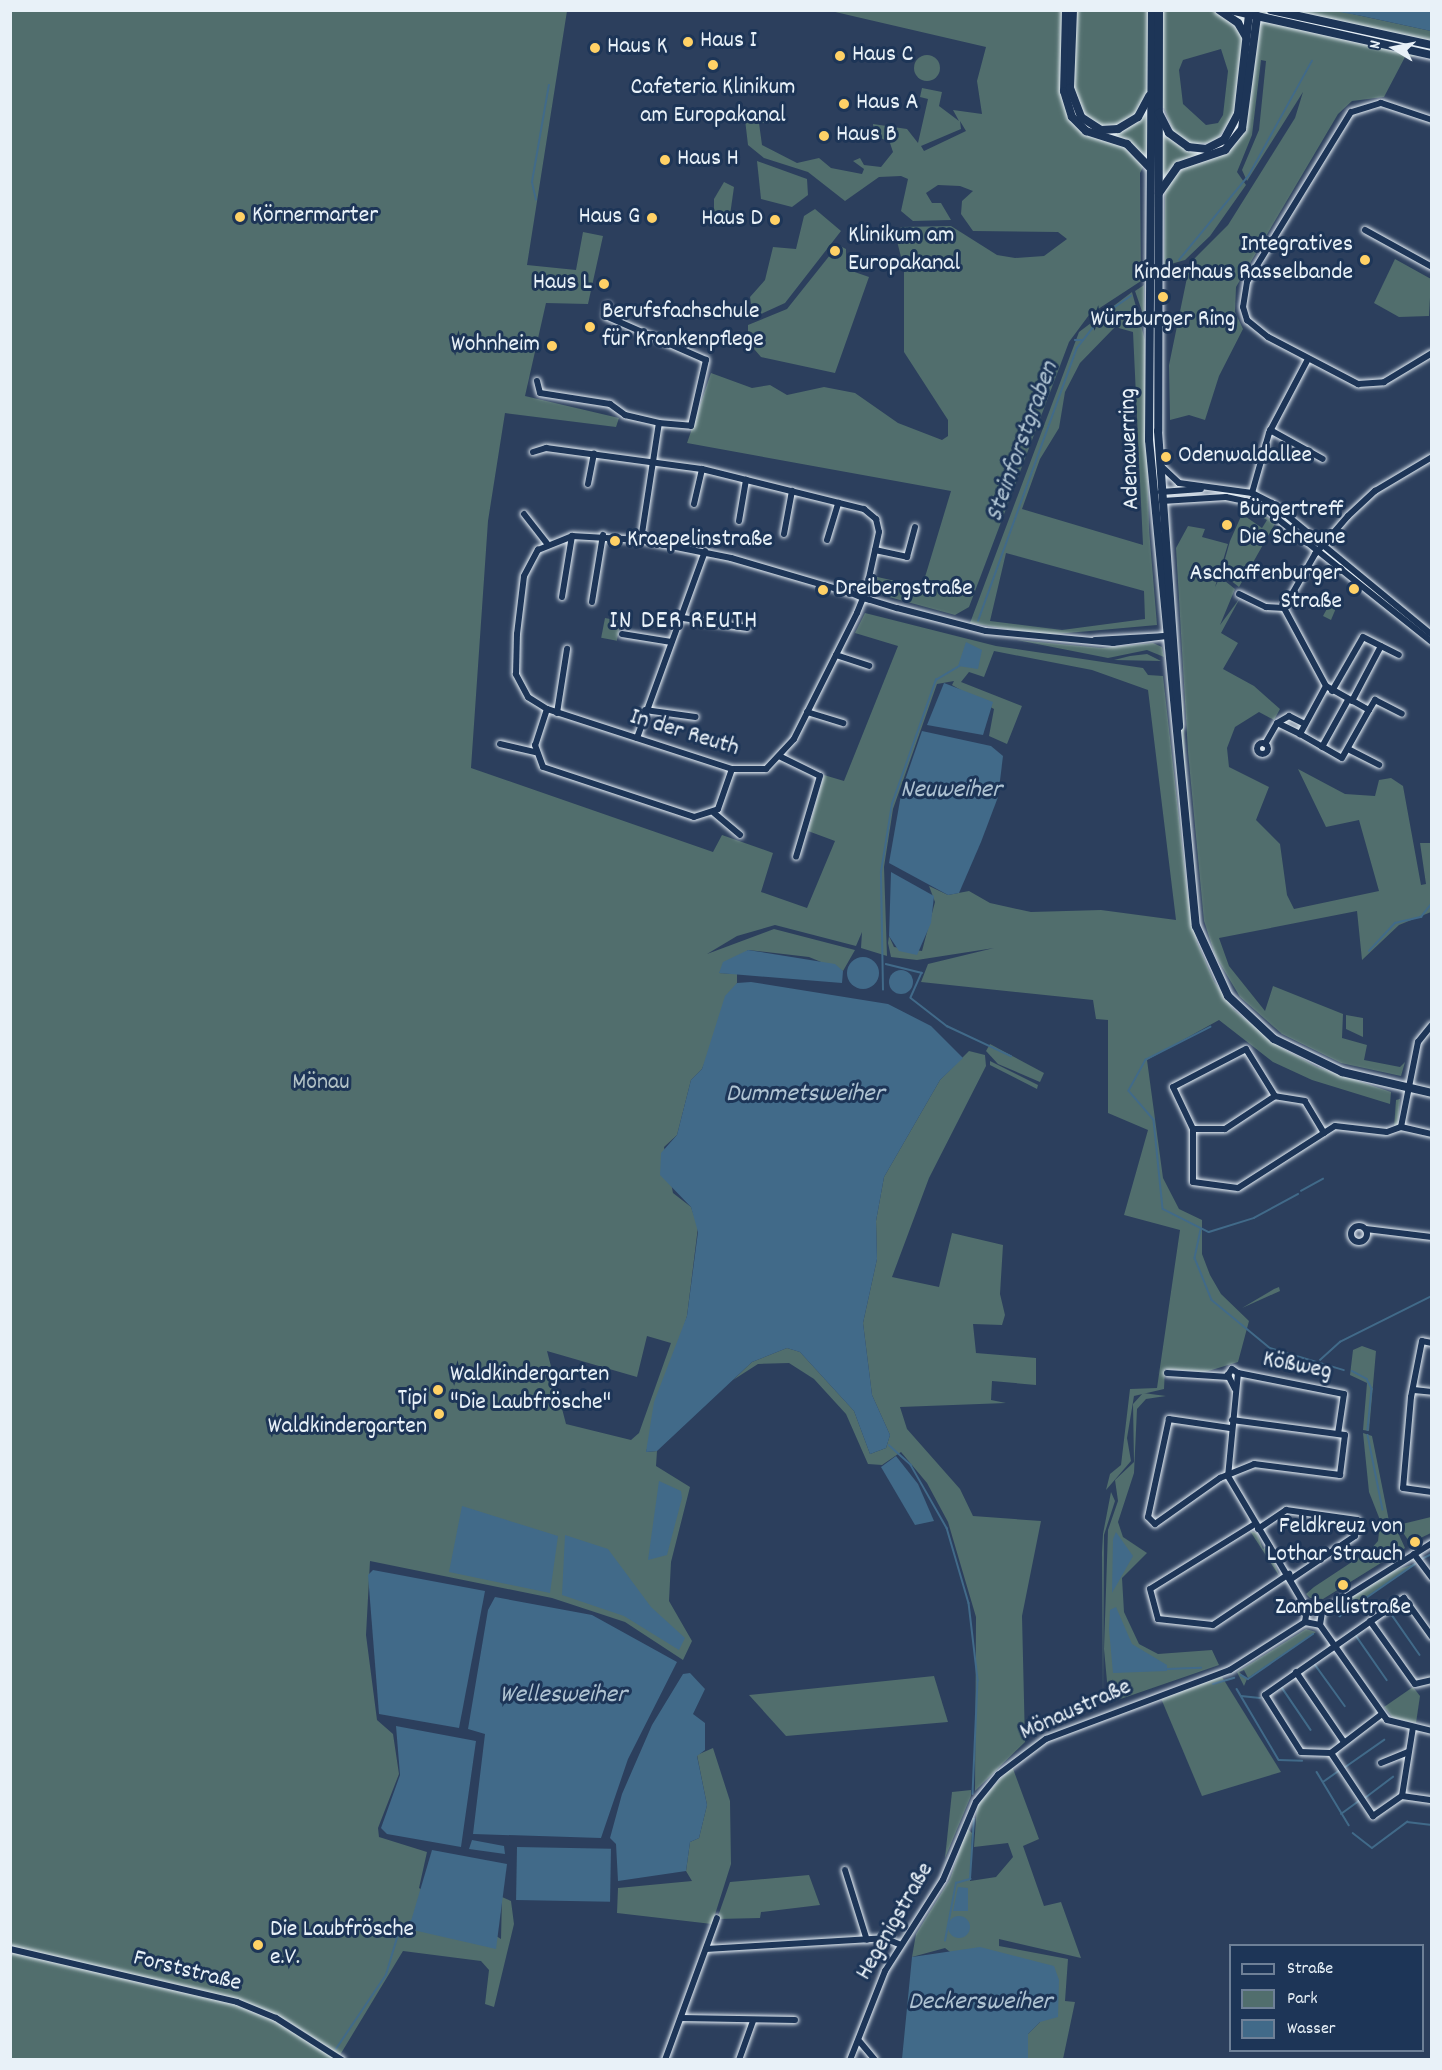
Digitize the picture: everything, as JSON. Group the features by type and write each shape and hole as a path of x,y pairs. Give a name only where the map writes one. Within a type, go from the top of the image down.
{"main road":[{"path":"1066,10 1064,91 1071,117 1086,131 1127,144 1150,169"},
{"path":"1075,10 1072,100 1085,122 1101,130 1125,127 1138,117 1151,89"},
{"path":"1152,10 1151,89 1154,139"},
{"path":"1154,139 1159,10"},
{"path":"1220,10 1238,23 1246,38"},
{"path":"1230,10 1254,13 1431,55"},
{"path":"1271,10 1431,45"},
{"path":"1157,106 1169,133 1188,147 1206,149 1224,140 1238,114 1246,38 1254,13"},
{"path":"1157,198 1178,166 1225,150 1242,129 1254,13"},
{"name":"Adenauerring","path":"1154,139 1150,169 1153,265 1152,497 1170,636"},
{"name":"Adenauerring","path":"1153,265 1157,198 1154,139"},
{"name":"Adenauerring","path":"1153,285 1160,464 1178,756 1196,926 1228,996 1251,1021 1295,1053 1342,1072 1431,1093"},
{"path":"1152,497 1162,496"}],"street":[{"path":"1431,120 1381,103 1351,112 1247,282 1243,307 1247,320 1308,359 1348,381 1369,385 1431,353"},
{"path":"1365,230 1431,267"},
{"path":"537,381 540,393 610,404 625,415 659,423 691,426 706,360 606,316 608,305"},
{"path":"1252,493 1270,430 1308,359"},
{"path":"641,540 659,423"},
{"path":"1270,430 1323,459"},
{"path":"533,452 546,448 702,469 838,503 873,515 879,532 863,597 807,712 781,757 820,776 796,857"},
{"path":"588,484 594,454"},
{"path":"1284,608 1320,548 1375,491 1431,457"},
{"path":"1160,464 1179,483 1252,493 1279,508 1320,548 1431,642"},
{"path":"694,504 702,469"},
{"path":"740,521 746,480"},
{"path":"1162,496 1217,488"},
{"path":"784,534 792,491"},
{"path":"1162,496 1226,497 1251,502 1280,518 1431,635"},
{"path":"827,540 838,503"},
{"path":"524,514 547,543 572,536 603,535 705,551 986,631 1092,641 1170,636"},
{"path":"875,550 907,557 915,527"},
{"path":"591,602 603,535"},
{"path":"562,597 572,536"},
{"name":"In der Reuth","path":"547,543 524,576 515,663 523,691 547,710 732,769 757,771 781,757"},
{"path":"637,738 645,710 671,642 683,618 705,551"},
{"path":"1239,594 1266,607 1284,608"},
{"path":"1284,608 1326,686 1369,710"},
{"path":"683,618 747,628"},
{"path":"622,634 671,642"},
{"path":"1332,691 1363,637 1399,655"},
{"path":"1322,747 1381,646"},
{"path":"557,713 567,649"},
{"path":"836,655 868,666"},
{"path":"1300,734 1326,686"},
{"path":"1277,723 1342,758 1375,700 1402,714"},
{"path":"535,752 547,710"},
{"path":"645,710 696,717"},
{"path":"807,712 843,723"},
{"path":"1265,744 1277,723 1289,716 1305,724"},
{"path":"500,744 535,752 548,770 694,817 714,813"},
{"path":"1348,749 1379,765"},
{"path":"714,813 732,769"},
{"path":"714,813 740,835"},
{"path":"1401,1127 1418,1040 1431,1024"},
{"path":"1275,1096 1251,1053 1238,1049 1174,1084 1193,1129 1192,1180 1200,1187 1238,1188 1324,1132 1343,1124 1387,1132 1401,1127 1431,1134"},
{"path":"1193,1129 1225,1129 1275,1096 1305,1101 1324,1132"},
{"path":"1366,1229 1431,1237"},
{"path":"1431,1343 1422,1341 1402,1488 1431,1492"},
{"path":"1236,1389 1229,1377 1231,1370 1238,1373 1236,1389 1232,1420 1230,1428 1228,1476 1290,1576 1307,1609 1305,1622 1320,1625 1382,1714 1392,1724 1431,1731"},
{"path":"1167,1373 1229,1377"},
{"name":"Kößweg","path":"1238,1373 1344,1394 1338,1434"},
{"path":"1414,1390 1431,1392"},
{"path":"1230,1428 1169,1419 1148,1517 1155,1524 1228,1476 1254,1464 1340,1475 1344,1435 1232,1420"},
{"path":"1286,1510 1357,1520 1355,1536 1290,1576 1213,1625 1158,1619 1150,1590 1286,1510"},
{"path":"1307,1609 1322,1612 1431,1543"},
{"path":"1414,1554 1431,1578"},
{"path":"1382,1714 1331,1753 1304,1754 1266,1701 1266,1692 1404,1598 1431,1637"},
{"path":"1320,1625 1322,1612"},
{"path":"1371,1621 1415,1684 1431,1680"},
{"name":"Mönaustraße","path":"976,1802 1028,1749 1207,1678 1255,1656 1305,1622"},
{"path":"1296,1672 1344,1742"},
{"path":"1402,1796 1413,1727"},
{"path":"1381,1763 1408,1752"},
{"path":"1331,1753 1373,1816 1402,1796 1431,1800"},
{"name":"Hegenigstraße","path":"850,2060 861,2042 877,1989 944,1880 976,1802"},
{"path":"845,1870 867,1940"},
{"path":"665,2060 717,1918"},
{"path":"706,1949 867,1940 902,1945"},
{"name":"Forststraße","path":"10,1949 237,2002 276,2018 342,2060"},
{"path":"681,2018 795,2020"},
{"path":"739,2060 753,2021"},
{"path":"861,2042 875,2060"}],"green space":[{"path":"1334,10 1431,31 1431,55 1405,57 1384,97 1352,101 1338,114 1236,287 1235,312 1243,329 1219,376 1205,420 1189,415 1170,420 1169,365 1190,263 1228,225 1295,118 1303,92 1247,181 1242,170 1259,130 1266,61 1261,60 1252,135 1237,172 1246,185 1210,236 1185,260 1164,266 1165,187 1184,167 1232,147 1246,122 1234,116 1215,142 1189,145 1175,136 1164,108 1147,108 1147,159 1140,173 1141,281 1089,315 1069,342 969,607 955,615 878,594 871,586 873,576 922,587 951,491 687,443 711,373 752,388 770,385 787,395 824,387 855,393 898,423 942,440 948,436 948,420 904,352 904,269 896,237 901,227 951,226 997,255 1015,258 1044,256 1067,239 1058,232 973,231 961,214 962,201 973,191 960,186 938,185 926,193 932,203 941,203 951,220 913,221 901,211 908,179 901,176 879,177 845,201 808,172 764,158 748,145 744,111 764,109 782,114 782,123 759,123 762,145 797,163 819,158 831,168 862,174 864,169 853,161 860,158 864,165 881,167 893,152 890,143 874,134 873,124 907,129 918,143 928,99 920,97 922,88 942,92 939,106 959,121 953,110 982,114 977,81 986,47 831,11","holes":["1221,49 1228,71 1223,115 1218,123 1206,125 1183,104 1179,70 1183,60","960,121 966,131 924,151 921,146 961,129"]},
{"name":"Mönau","path":"11,11 567,11 527,265 576,270 583,232 603,236 588,304 546,303 525,396 619,418 616,427 505,413 488,521 471,768 713,852 722,835 773,853 761,892 807,908 835,841 808,831 824,775 844,781 898,646 855,633 865,613 996,646 1143,668 1148,675 1163,676 1188,897 1197,942 1214,981 1234,1010 1280,1047 1317,1067 1391,1092 1390,1104 1312,1080 1273,1062 1219,1020 1147,1060 1163,1178 1179,1209 1202,1220 1202,1254 1210,1275 1221,1294 1249,1321 1238,1362 1205,1372 1165,1369 1164,1389 1134,1396 1127,1438 1131,1461 1106,1490 1110,1474 1121,1465 1130,1389 1157,1388 1180,1230 1124,1215 1148,1130 1108,1113 1108,1020 1096,1019 1093,1000 921,982 928,964 994,948 917,960 891,957 888,943 889,936 894,947 922,951 935,902 929,886 948,895 969,891 990,903 1031,912 1101,910 1176,920 1148,690 1092,670 994,651 984,677 969,672 961,682 1022,706 1007,744 989,736 994,709 952,685 954,681 937,684 893,809 884,867 887,956 861,948 862,932 856,946 775,925 737,936 707,954 774,929 855,950 843,971 809,957 748,950 719,973 737,974 737,983 702,1069 691,1080 677,1135 664,1147 673,1193 691,1207 698,1227 687,1316 646,1452 657,1451 656,1466 690,1487 671,1562 669,1601 692,1641 683,1660 625,1622 552,1598 370,1561 366,1635 377,1720 393,1734 399,1774 378,1828 379,1837 427,1852 419,1888 501,1939 502,1897 511,1901 514,1924 494,2007 485,2004 489,1970 481,1961 403,1951 340,2055 286,2020 283,2024 338,2059 11,2060","holes":["647,1336 671,1343 639,1433 631,1440 566,1424 547,1351 637,1377"]},
{"path":"927,55 936,59 940,68 936,77 927,81 918,77 914,68 918,59"},
{"path":"1160,123 1179,146 1208,151 1174,166 1161,181"},
{"path":"757,161 807,179 808,195 792,207 761,199"},
{"path":"724,182 734,187 729,222 714,213 714,199"},
{"path":"815,209 841,231 785,303 761,314 752,311 750,297 765,280 773,247 796,249 804,216"},
{"path":"838,245 846,249 846,269 869,277 835,373 761,357 748,342 748,325 787,309"},
{"path":"1395,259 1431,279 1429,316 1399,317 1374,303"},
{"path":"1144,285 1144,291 1145,320 1135,291"},
{"path":"1132,292 1145,340 1149,529 1157,625 1045,635 970,623 1079,332","holes":["1115,327 1133,332 1143,545 1022,509 1040,459 1059,428 1065,392 1080,363","1006,553 1144,591 1145,619 1062,630 990,621"]},
{"path":"1244,506 1276,522 1239,587 1221,573 1230,541 1242,514 1262,528 1267,520"},
{"path":"1188,526 1205,529 1202,537 1228,544 1215,587 1220,577 1235,589 1220,625 1240,598 1221,633 1238,643 1223,669 1254,686 1280,709 1274,720 1259,712 1235,727 1227,748 1229,767 1269,787 1256,820 1280,844 1287,895 1294,909 1379,891 1359,820 1326,827 1298,769 1345,794 1375,796 1379,780 1391,778 1403,786 1421,885 1426,884 1420,843 1431,843 1431,912 1399,925 1362,960 1357,911 1219,938 1229,966 1265,1011 1273,986 1343,1014 1342,1038 1367,1045 1364,1060 1400,1067 1405,1062 1401,1076 1341,1063 1282,1034 1240,997 1215,955 1204,921 1188,752 1176,548"},
{"path":"1339,601 1331,620 1323,616 1329,605"},
{"path":"605,618 621,621 617,641 601,638"},
{"path":"1017,640 1102,648 1153,643 1162,647 1164,657 1147,650 1108,658"},
{"path":"1147,654 1161,661 1114,660 1130,656"},
{"path":"1183,694 1185,760 1199,922 1180,727"},
{"path":"1346,1015 1363,1018 1363,1037 1346,1029"},
{"path":"990,1044 1044,1073 1040,1082 998,1064 986,1051"},
{"path":"969,1051 985,1055 986,1066 929,1178 892,1277 939,1287 952,1233 1003,1245 1000,1294 1005,1315 1002,1325 973,1324 976,1353 1036,1358 1036,1385 992,1381 991,1400 1006,1403 900,1407 907,1429 960,1489 973,1516 1041,1521 1022,1616 1025,1742 975,1791 976,1617 948,1522 927,1483 901,1452 882,1465 868,1464 846,1414 814,1379 789,1363 758,1364 733,1380 752,1362 787,1348 800,1352 854,1411 870,1454 886,1448 890,1435 872,1395 863,1323 877,1259 876,1221 884,1177 940,1080"},
{"path":"990,1061 1038,1085 1037,1089 990,1065"},
{"path":"1400,1099 1398,1124 1394,1129 1396,1100"},
{"path":"1279,1287 1280,1291 1242,1308 1274,1289"},
{"path":"1362,1346 1376,1351 1369,1431 1363,1430 1367,1383 1350,1375 1353,1350"},
{"path":"1143,1393 1166,1396 1146,1399 1137,1409 1134,1473 1118,1522 1123,1537 1147,1553 1122,1578 1124,1612 1139,1644 1158,1654 1212,1650 1219,1665 1109,1703 1104,1649 1108,1530 1118,1501 1115,1480 1134,1462 1133,1404"},
{"path":"1363,1433 1372,1436 1389,1521 1380,1520 1369,1492"},
{"path":"1111,1492 1115,1501 1104,1535 1103,1707 1102,1552 1103,1534"},
{"path":"1431,1517 1431,1533 1410,1543 1398,1525"},
{"path":"1380,1523 1395,1526 1405,1548 1323,1599 1310,1598 1306,1594 1314,1587 1370,1550 1378,1541"},
{"path":"1250,1531 1257,1533 1263,1549 1268,1546 1280,1577"},
{"path":"1414,1564 1340,1615 1333,1610 1385,1574"},
{"path":"1306,1629 1316,1632 1248,1678 1244,1670 1239,1672 1247,1679 1244,1686 1237,1672"},
{"path":"934,1676 948,1722 786,1736 749,1695"},
{"path":"1222,1677 1281,1772 1202,1796 1160,1696"},
{"path":"1413,1687 1420,1696 1416,1723 1393,1718 1384,1707"},
{"path":"713,1748 730,1801 731,1864 712,1924 617,1913 618,1888 692,1881 686,1871 690,1842 699,1838 707,1805 697,1755"},
{"path":"1012,1766 1039,1839 1023,1846 1044,1906 1061,1902 1081,1958 999,1939 999,1946 1068,1959 1065,2001 1075,2002 1063,2059 1028,2059 1028,2034 1040,2022 945,1948 912,1957 916,1934 950,1879 967,1828 972,1833 970,1881 996,1877 1013,1857 1008,1843 974,1847 977,1805"},
{"path":"971,1790 971,1796 945,1858 952,1792"},
{"path":"809,1875 820,1905 761,1912 760,1918 717,1919 730,1882"}],"water":[{"path":"1334,11 1431,11 1431,31 1362,16"},
{"path":"966,642 982,650 978,669 958,666"},
{"path":"944,683 993,702 983,735 927,725"},
{"name":"Neuweiher","path":"922,731 991,746 1003,756 998,797 959,893 948,895 889,863 902,789"},
{"path":"891,872 934,896 931,923 917,955 899,951 889,936"},
{"path":"748,950 835,964 843,971 842,983 719,973 723,962"},
{"path":"863,957 874,962 879,973 874,984 863,989 852,984 847,973 852,962"},
{"path":"896,970 906,970 913,977 913,987 906,994 896,994 889,987 889,977"},
{"name":"Dummetsweiher","path":"751,982 888,1004 931,1026 963,1058 940,1080 884,1177 876,1221 877,1259 863,1323 872,1395 890,1435 886,1448 870,1454 854,1411 800,1352 787,1348 752,1362 657,1451 646,1452 654,1402 687,1316 698,1232 691,1207 660,1175 661,1153 677,1135 691,1080 702,1069 725,996 737,983"},
{"path":"896,1456 918,1484 934,1521 915,1525 881,1467"},
{"path":"659,1481 681,1491 682,1498 667,1555 648,1560"},
{"path":"462,1506 558,1536 550,1593 449,1572"},
{"path":"1116,1532 1133,1556 1112,1593 1113,1539"},
{"path":"565,1535 608,1549 651,1607 685,1638 679,1650 624,1616 562,1595"},
{"path":"373,1570 485,1591 459,1728 379,1714 368,1575"},
{"name":"Wellesweiher","path":"495,1597 592,1615 677,1662 628,1759 601,1838 473,1834 485,1734 468,1729 488,1610"},
{"path":"1116,1607 1132,1644 1167,1665 1167,1671 1113,1673 1109,1629 1110,1610"},
{"path":"690,1673 705,1689 693,1714 705,1723 705,1750 697,1756 707,1805 699,1838 690,1842 686,1871 618,1881 616,1844 610,1838 622,1794 652,1725 683,1674"},
{"path":"396,1726 476,1741 461,1847 387,1834 381,1828 400,1775"},
{"path":"472,1840 504,1846 505,1854 469,1849"},
{"path":"517,1847 611,1849 610,1902 516,1900"},
{"path":"432,1850 507,1864 496,1949 413,1930 411,1921"},
{"path":"958,1887 968,1888 968,1911 953,1911"},
{"path":"955,1916 963,1916 970,1923 970,1931 963,1938 955,1938 948,1931 948,1923"},
{"name":"Deckersweiher","path":"980,1947 1054,1966 1059,1980 1058,2017 1040,2022 1028,2034 1028,2059 902,2059 912,1957"}],"waterway":[{"name":"Steinforstgraben","path":"1179,260 1249,175 1312,61"},
{"path":"536,200 532,182 549,85"},
{"name":"Steinforstgraben","path":"978,621 1077,348 1102,316 1131,296"},
{"name":"Steinforstgraben","path":"1075,340 1083,340"},
{"name":"Steinforstgraben","path":"883,990 881,872 892,804 936,680 959,666"},
{"path":"1369,951 1395,923 1421,917 1432,903"},
{"path":"886,964 922,973 911,998 947,1026 1011,1056"},
{"path":"1211,1027 1146,1060 1129,1091 1154,1120 1163,1209 1209,1232 1254,1218 1298,1194"},
{"path":"1301,1191 1323,1179"},
{"path":"1201,1230 1195,1258 1212,1300 1270,1348 1344,1370"},
{"path":"1320,1360 1340,1342 1432,1296"},
{"path":"1352,1371 1367,1379 1372,1389 1368,1430"},
{"path":"1368,1435 1383,1510"},
{"name":"Steinforstgraben","path":"889,1445 911,1465 947,1528 969,1603 978,1680 973,1794"},
{"path":"1422,1559 1432,1554"},
{"path":"1334,1611 1340,1616 1415,1564"},
{"path":"1390,1612 1420,1655"},
{"path":"1241,1675 1248,1679 1313,1634"},
{"path":"1355,1634 1387,1680"},
{"path":"1314,1663 1345,1706"},
{"path":"1167,1669 1201,1668"},
{"path":"1213,1684 1234,1678"},
{"path":"1281,1686 1311,1730"},
{"path":"1237,1689 1279,1760 1302,1761"},
{"path":"1241,1696 1260,1698"},
{"path":"1344,1768 1384,1740"},
{"path":"1323,1782 1339,1771"},
{"path":"1317,1772 1349,1825"},
{"path":"1365,1798 1393,1777"},
{"path":"1341,1814 1359,1801"},
{"name":"Steinforstgraben","path":"945,1941 956,1883 970,1879 974,1819"},
{"path":"1353,1833 1372,1848 1407,1822 1432,1825"},
{"path":"336,2049 386,1975 400,1928 411,1921"}],"place":[{"name":"Haus I","path":"688,42"},
{"name":"Haus K","path":"595,48"},
{"name":"Haus C","path":"840,56"},
{"name":"Cafeteria Klinikum am Europakanal","path":"713,65"},
{"name":"Haus A","path":"844,104"},
{"name":"Haus B","path":"824,136"},
{"name":"Haus H","path":"665,160"},
{"name":"Körnermarter","path":"240,217"},
{"name":"Haus G","path":"652,218"},
{"name":"Haus D","path":"775,220"},
{"name":"Klinikum am Europakanal","path":"835,251"},
{"name":"Integratives Kinderhaus Rasselbande","path":"1365,260"},
{"name":"Haus L","path":"604,284"},
{"name":"Würzburger Ring","path":"1163,297"},
{"name":"Berufsfachschule für Krankenpflege","path":"590,327"},
{"name":"Wohnheim","path":"552,346"},
{"name":"Odenwaldallee","path":"1166,457"},
{"name":"Bürgertreff Die Scheune","path":"1227,525"},
{"name":"Kraepelinstraße","path":"615,541"},
{"name":"Aschaffenburger Straße","path":"1354,589"},
{"name":"Dreibergstraße","path":"823,590"},
{"name":"Waldkindergarten \"Die Laubfrösche\"","path":"438,1390"},
{"name":"Tipi Waldkindergarten","path":"439,1414"},
{"name":"Feldkreuz von Lothar Strauch","path":"1415,1542"},
{"name":"Zambellistraße","path":"1343,1585"},
{"name":"Die Laubfrösche e.V.","path":"258,1945"}],"district":[{"name":"IN DER REUTH","path":"684,622"}]}
